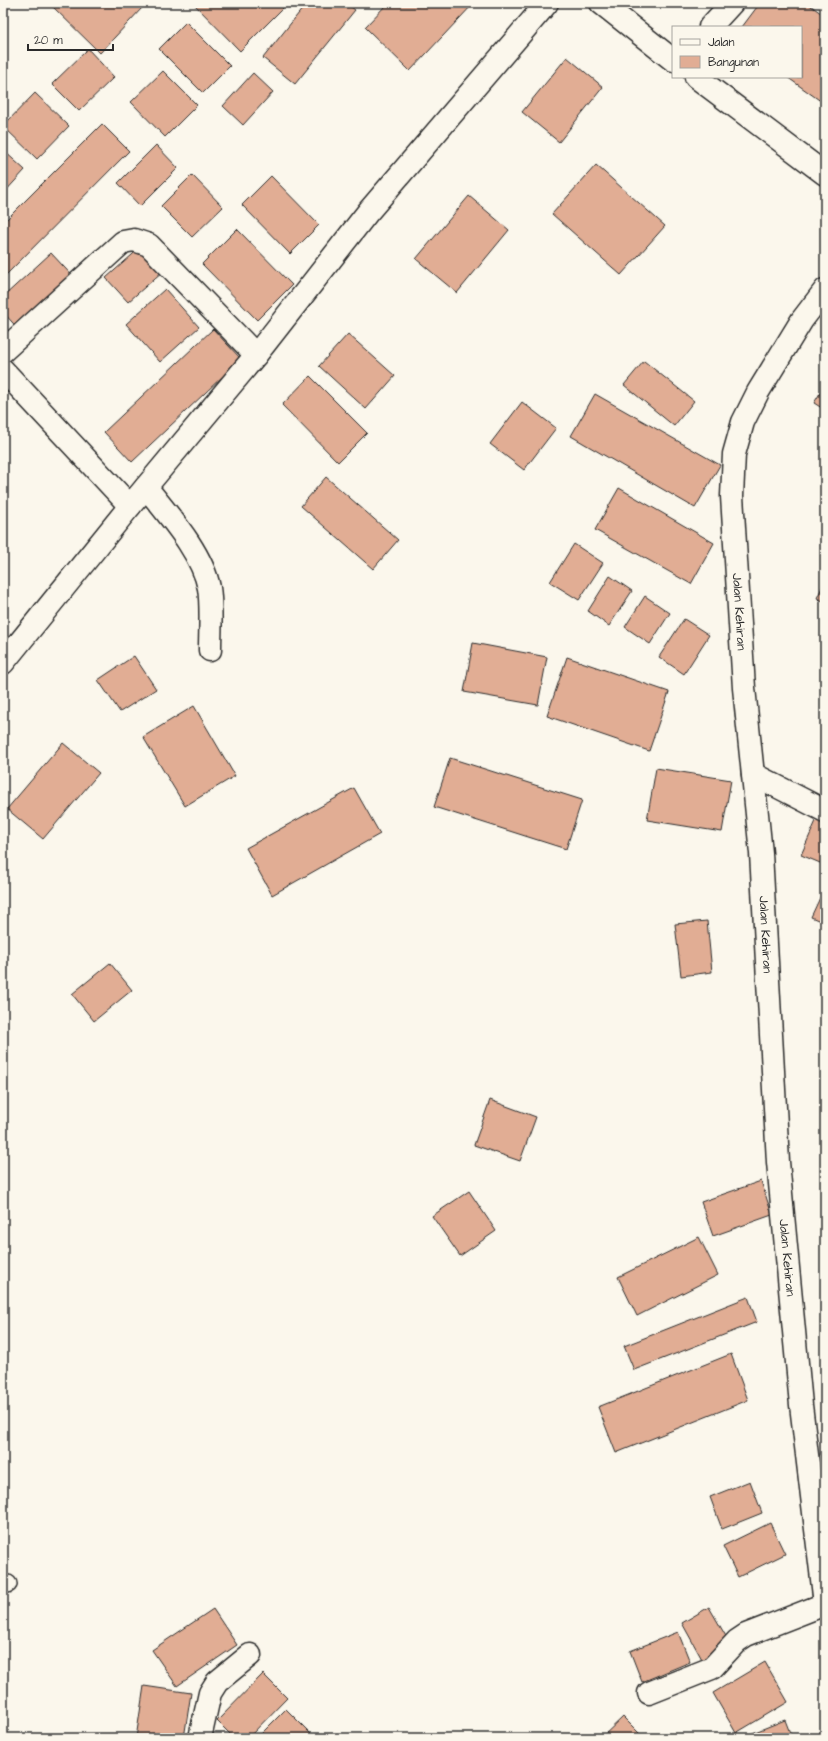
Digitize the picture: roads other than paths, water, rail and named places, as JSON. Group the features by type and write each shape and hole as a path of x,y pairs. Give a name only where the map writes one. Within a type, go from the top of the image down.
{"street":[{"path":"3,664 130,506 256,355 368,212 547,3"},
{"path":"601,3 672,59"},
{"path":"711,26 732,3"},
{"path":"697,78 825,174"},
{"path":"3,351 124,242 134,240 149,245 256,355"},
{"name":"Jalan Kehiran","path":"825,290 802,320 758,392 743,422 734,454 732,496 736,584 744,688 761,854 778,1162 801,1405 825,1604"},
{"path":"3,370 130,506"},
{"path":"146,487 180,530 201,565 209,588 210,650"},
{"path":"753,774 825,812"},
{"path":"649,1692 712,1668 723,1658 737,1641 746,1635 825,1604"},
{"path":"200,1738 210,1693 218,1682 250,1655"}]}
